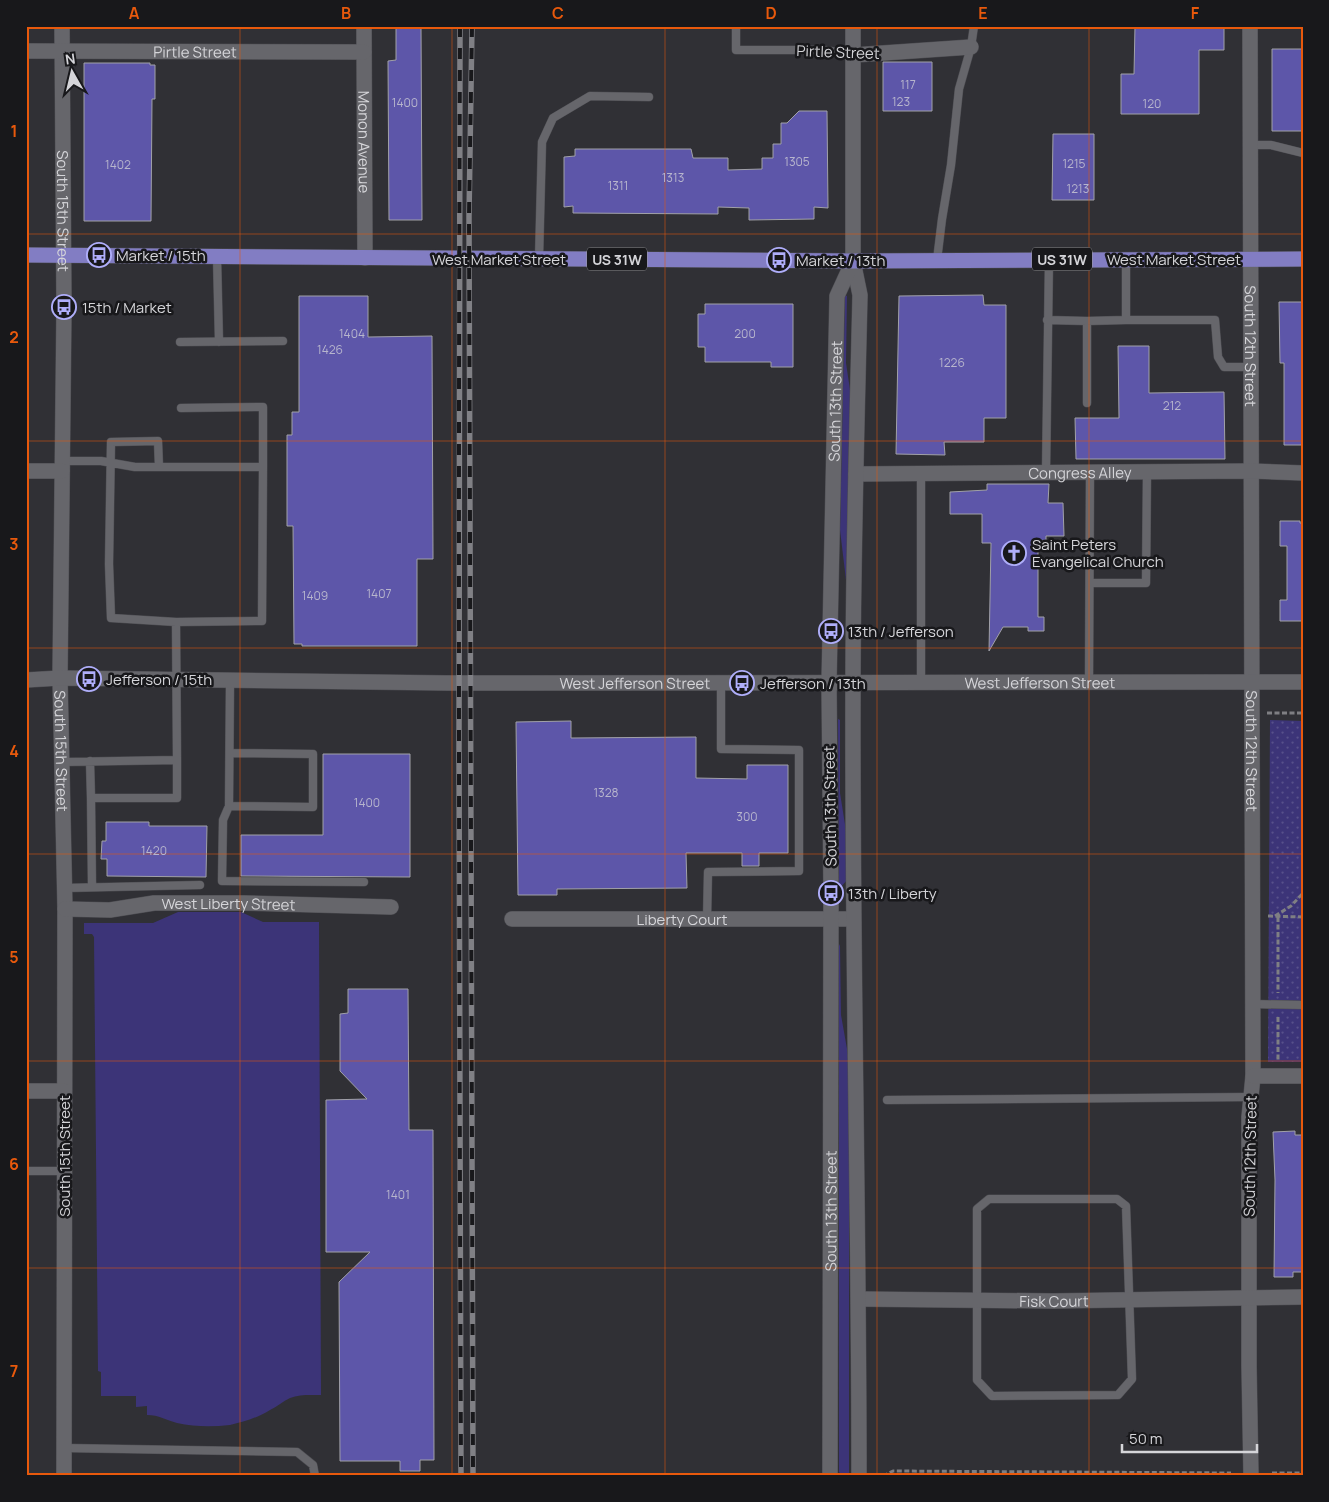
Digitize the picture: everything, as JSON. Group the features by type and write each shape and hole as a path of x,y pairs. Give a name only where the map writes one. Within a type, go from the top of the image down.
{"main road":[{"name":"West Market Street","path":"26,255 854,261 1303,259"}],"street":[{"name":"South 15th Street","path":"62,26 64,255 60,678 65,909 64,1476"},
{"name":"Monon Avenue","path":"364,26 366,258"},
{"name":"South 13th Street","path":"853,26 854,261 860,295 853,683 853,919 859,1299 859,1476"},
{"name":"South 12th Street","path":"1250,26 1253,1076 1249,1117 1248,1299 1251,1476"},
{"name":"Pirtle Street","path":"854,55 971,47"},
{"name":"Pirtle Street","path":"26,51 364,52"},
{"name":"South 13th Street","path":"830,1476 829,683 837,296 854,261"},
{"path":"26,471 62,466"},
{"name":"Congress Alley","path":"856,474 1147,471 1303,473"},
{"name":"West Jefferson Street","path":"26,680 60,678 446,683 1303,682"},
{"name":"West Liberty Street","path":"65,909 110,910 154,903 243,903 391,907"},
{"name":"Liberty Court","path":"512,919 853,919"},
{"path":"1253,1076 1303,1076"},
{"path":"26,1091 64,1091"},
{"name":"Fisk Court","path":"859,1299 1130,1300 1303,1297"}],"lane":[{"name":"Pirtle Street","path":"736,26 736,50 824,50 854,55"},
{"path":"937,260 951,165 959,89 971,47 974,26"},
{"path":"539,259 542,142 553,118 590,96 649,98"},
{"path":"1250,145 1271,145 1303,153"},
{"path":"217,256 219,342"},
{"path":"1126,259 1126,320"},
{"path":"1046,472 1049,260"},
{"path":"1047,320 1215,320 1218,357 1224,367 1251,367"},
{"path":"1087,321 1087,403"},
{"path":"180,342 283,341"},
{"path":"159,468 158,441 111,442 109,564 111,618 176,622 262,621 263,407 181,408"},
{"path":"62,466 101,461 135,468 263,467"},
{"path":"1090,583 1146,583 1147,471"},
{"path":"1089,682 1090,472"},
{"path":"921,473 921,683"},
{"path":"91,798 177,798 176,622"},
{"path":"230,681 229,806 223,820 222,881 364,882"},
{"path":"707,920 708,872 799,871 799,750 721,749 721,683"},
{"path":"229,806 313,807 313,754 230,753"},
{"path":"61,762 177,760"},
{"path":"90,761 92,887"},
{"path":"64,888 200,885"},
{"path":"1253,1004 1303,1005"},
{"path":"887,1100 1251,1097"},
{"path":"26,1171 64,1171"},
{"path":"989,1199 1117,1199 1126,1206 1132,1379 1118,1396 992,1396 977,1380 978,1300 977,1209 989,1199"},
{"path":"64,1448 297,1452 313,1465 315,1476"}],"path":[{"path":"1274,917 1291,906 1303,893"},
{"path":"1266,916 1303,917"},
{"path":"883,1476 893,1471 1231,1473"},
{"path":"1272,1473 1303,1473"}],"shaded area":[{"path":"845,295 847,296 846,363 853,410 846,647 846,580 840,530"},
{"path":"838,719 840,720 840,793 847,837 848,879 839,889"},
{"path":"1270,720 1303,721 1303,1062 1268,1062"},
{"path":"178,912 241,912 263,922 319,922 321,1395 306,1395 287,1399 273,1409 256,1417 223,1426 197,1426 147,1415 147,1406 136,1407 136,1396 101,1396 101,1372 98,1371 94,937 92,934 84,934 84,923 153,923"},
{"path":"839,944 841,1015 849,1060 849,1474 842,1476 839,1472"}],"building":[{"path":"396,26 421,26 422,220 389,220 388,61 396,60"},
{"path":"1135,26 1224,26 1224,50 1199,50 1199,114 1121,114 1121,74 1134,74"},
{"path":"1272,49 1303,49 1303,131 1272,131"},
{"path":"883,62 932,62 932,111 883,111"},
{"path":"84,63 150,63 150,65 155,65 155,99 152,99 151,221 84,221"},
{"path":"799,111 827,111 828,208 814,207 814,219 749,220 749,208 718,207 718,214 573,213 573,206 564,207 564,157 575,156 575,149 691,149 693,158 728,158 728,170 762,169 762,158 773,158 773,144 781,144 781,123 787,123"},
{"path":"1053,134 1094,134 1094,200 1052,200"},
{"path":"983,295 984,305 1006,305 1006,418 984,418 984,442 944,442 945,455 896,454 899,296"},
{"path":"299,296 368,296 368,337 432,336 433,559 417,559 417,646 302,646 302,644 294,644 293,526 287,526 287,435 292,435 292,412 299,412"},
{"path":"1279,302 1303,302 1303,445 1284,445 1284,363 1280,363"},
{"path":"705,304 793,304 793,367 771,367 771,362 705,362 705,347 698,347 698,314 705,314"},
{"path":"1118,346 1149,346 1149,393 1224,392 1225,459 1076,459 1075,418 1119,418"},
{"name":"Saint Peters Evangelical Church","path":"987,484 1049,484 1048,503 1063,503 1064,536 1046,536 1046,540 1038,541 1038,617 1044,617 1044,631 1028,631 1028,627 1003,627 989,651 991,543 982,543 982,514 950,514 950,492 987,490"},
{"path":"1280,521 1300,521 1300,523 1303,523 1303,621 1280,621 1280,600 1287,600 1287,546 1280,546"},
{"path":"571,721 571,738 696,737 696,778 747,779 747,765 788,765 788,853 759,853 759,866 742,866 742,853 686,853 687,888 557,889 557,895 518,895 516,722"},
{"path":"323,754 410,754 410,877 241,876 241,835 323,835"},
{"path":"106,822 149,822 149,826 207,826 206,877 107,876 107,859 101,859 102,841 106,841"},
{"path":"348,989 408,989 409,1130 433,1130 434,1460 420,1460 420,1471 400,1471 400,1461 340,1461 339,1282 370,1252 326,1252 326,1100 367,1099 340,1071 340,1014 348,1013"},
{"path":"1295,1131 1295,1135 1303,1135 1303,1272 1293,1272 1293,1277 1274,1277 1275,1180 1273,1132"}],"railway":[{"path":"460,26 461,1476"},
{"path":"472,26 469,216 473,1476"}],"place":[{"name":"Market / 15th","path":"99,255"},
{"name":"Market / 13th","path":"779,260"},
{"name":"15th / Market","path":"64,307"},
{"name":"Saint Peters Evangelical Church","path":"1014,553"},
{"name":"13th / Jefferson","path":"831,631"},
{"name":"Jefferson / 15th","path":"89,679"},
{"name":"Jefferson / 13th","path":"742,683"},
{"name":"13th / Liberty","path":"831,893"}]}
